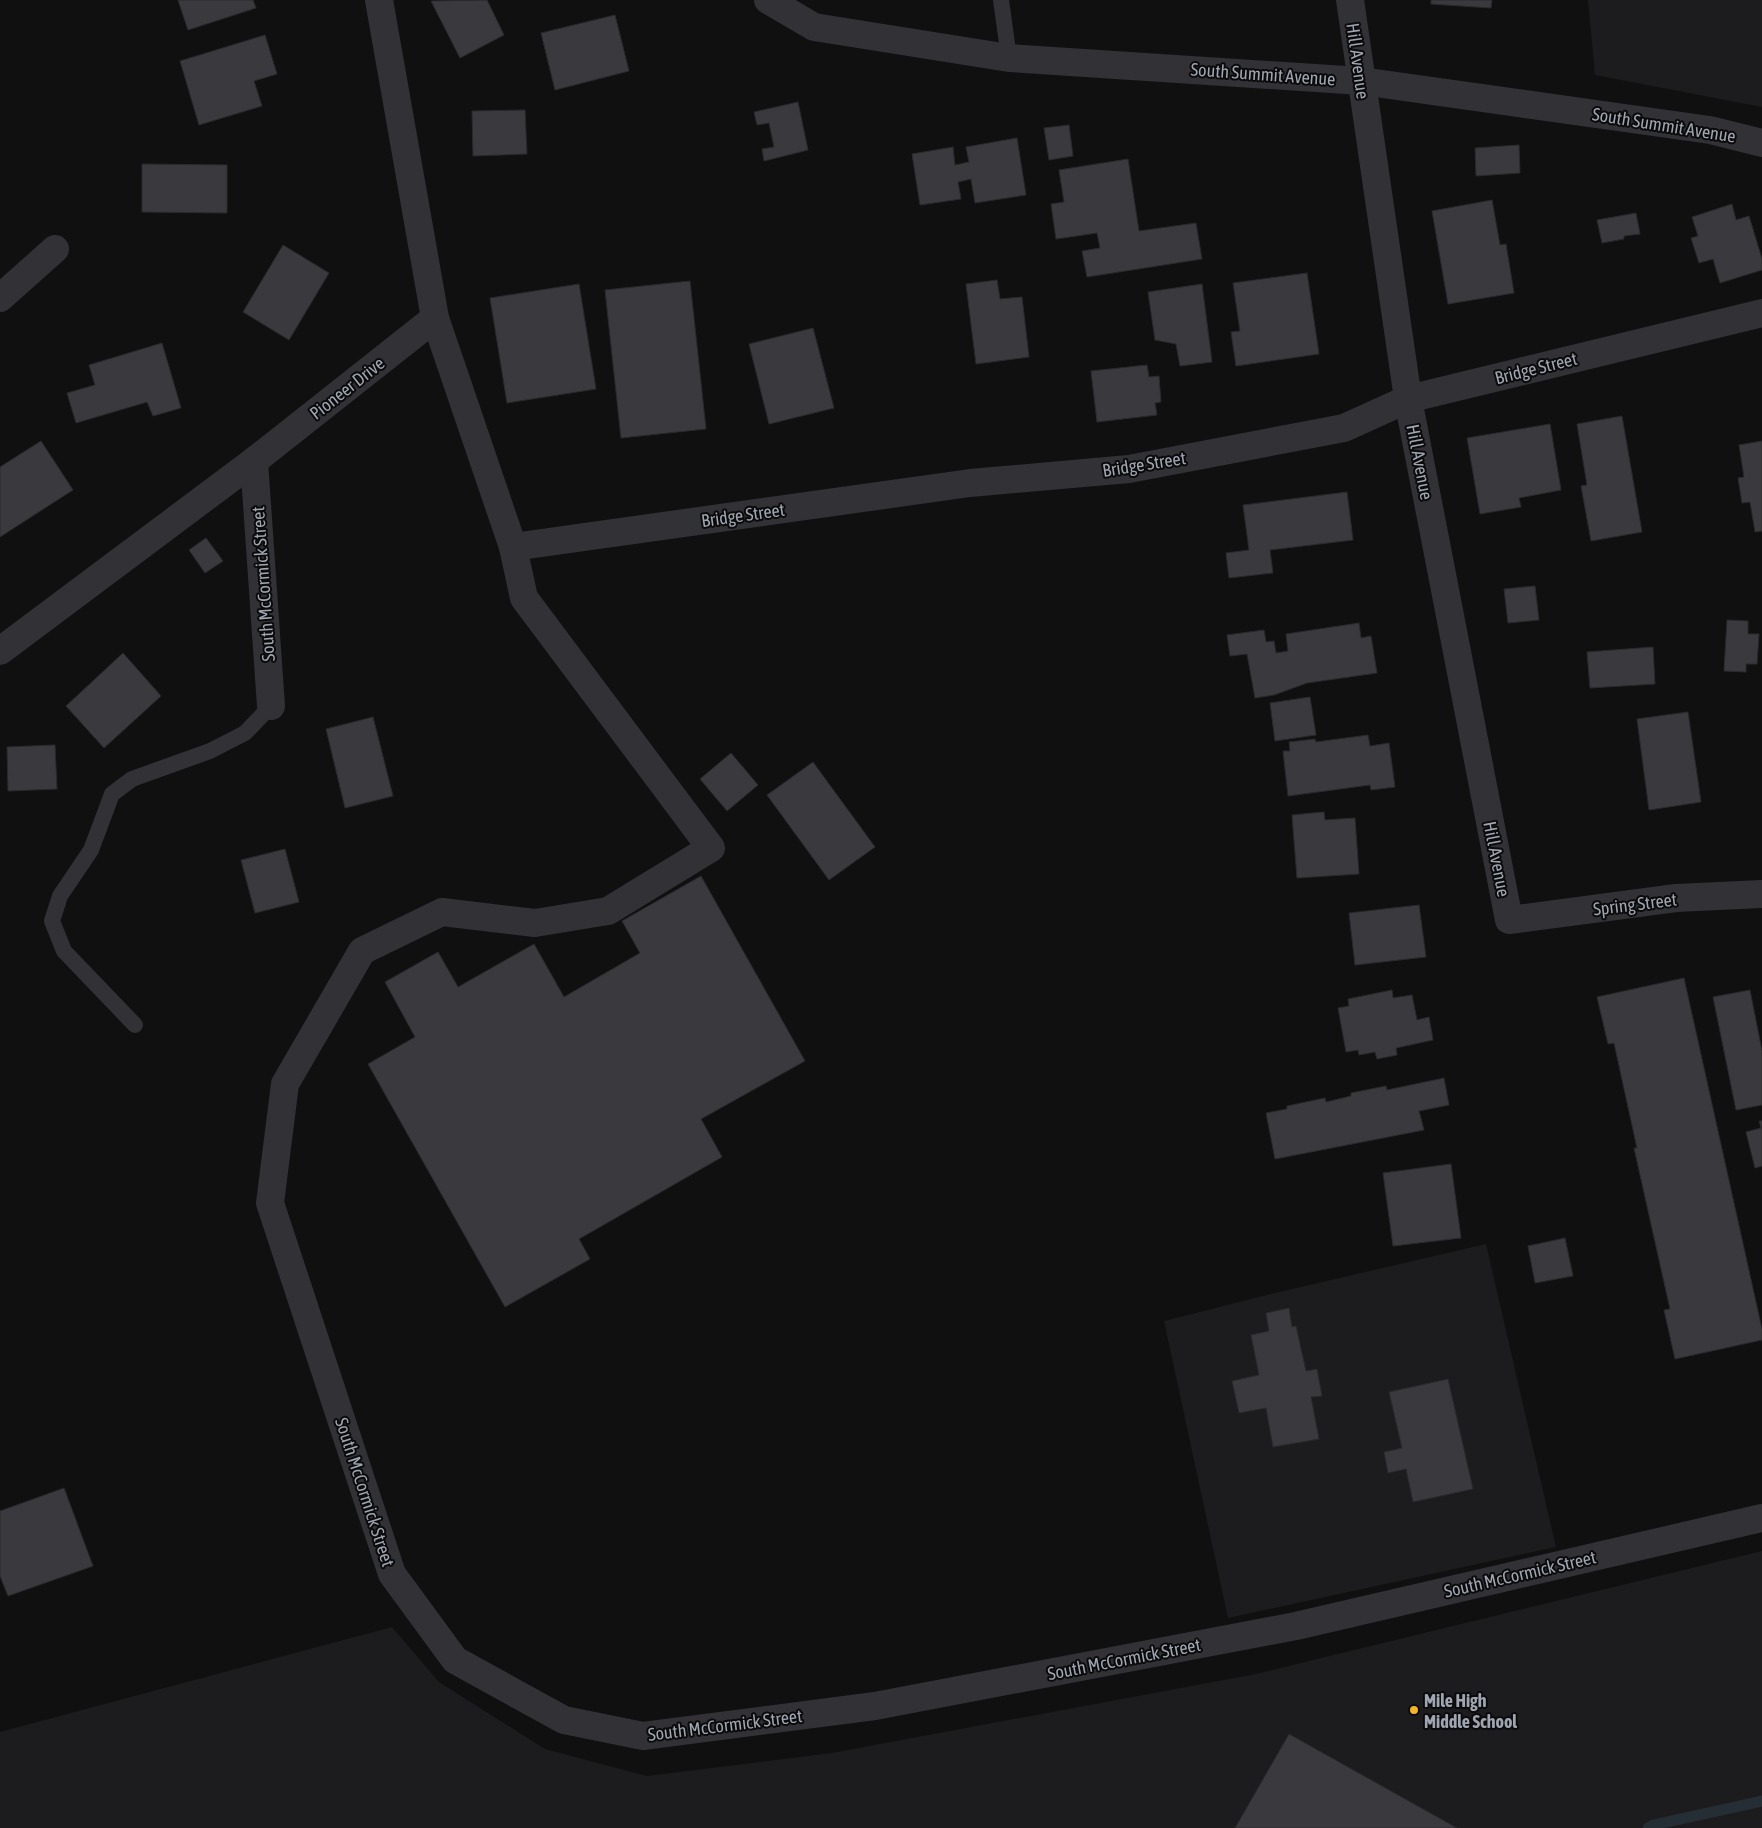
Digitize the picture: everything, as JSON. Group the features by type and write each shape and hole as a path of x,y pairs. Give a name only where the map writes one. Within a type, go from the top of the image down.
{"street":[{"path":"379,0 435,318 513,547"},
{"name":"South Summit Avenue","path":"768,0 814,27 1009,58 1361,81 1710,130 1762,143"},
{"name":"Hill Avenue","path":"1350,0 1408,399 1509,920"},
{"path":"7,292 55,249"},
{"name":"Bridge Street","path":"513,547 970,483 1129,469 1344,428 1408,399 1762,314"},
{"name":"Pioneer Drive","path":"0,651 254,462 435,318"},
{"name":"South McCormick Street","path":"254,462 271,706"},
{"name":"South McCormick Street","path":"513,547 524,598 710,848 608,911 535,923 442,912 362,951 285,1084 270,1203 392,1574 455,1660 564,1720 643,1736 875,1706 1296,1626 1762,1518"},
{"name":"Spring Street","path":"1509,920 1676,898 1762,894"}],"lane":[{"path":"1001,0 1009,58"},
{"path":"135,1025 64,951 52,921 60,896 91,850 112,794 132,779 210,751 245,733 271,706"}],"shaded area":[{"path":"1588,0 1762,0 1762,107 1595,75"},
{"path":"1486,1244 1556,1547 1228,1618 1164,1321"},
{"name":"Mile High Middle School","path":"1762,1551 1762,1828 0,1828 0,1732 392,1627 439,1682 545,1749 647,1776 832,1753 1256,1674"}],"building":[{"path":"178,0 253,0 256,8 188,30"},
{"path":"487,0 504,35 460,58 431,1"},
{"path":"1431,0 1492,0 1491,8 1431,4"},
{"path":"615,15 629,71 555,90 541,33"},
{"path":"265,35 277,74 254,81 262,106 199,125 180,61"},
{"path":"798,102 808,150 764,161 762,149 774,147 769,123 757,125 754,112"},
{"path":"525,110 527,154 473,156 472,111"},
{"path":"1069,125 1073,156 1049,160 1044,128"},
{"path":"1017,138 1026,195 975,203 971,179 958,182 961,199 920,205 912,154 953,147 955,165 969,162 966,147"},
{"path":"1519,145 1520,173 1476,176 1475,148"},
{"path":"1128,159 1139,231 1196,223 1202,259 1087,277 1082,251 1100,248 1097,233 1056,239 1051,204 1064,202 1059,170"},
{"path":"142,164 227,165 227,213 142,212"},
{"path":"1492,200 1500,245 1506,244 1514,293 1448,304 1432,211"},
{"path":"1732,204 1736,220 1749,216 1762,259 1762,270 1720,283 1713,259 1699,263 1691,238 1698,236 1692,217"},
{"path":"1636,213 1640,234 1624,236 1624,239 1602,243 1597,220"},
{"path":"283,245 329,273 289,340 243,312"},
{"path":"1307,273 1319,354 1236,366 1231,332 1240,331 1233,283"},
{"path":"997,280 1000,299 1022,297 1029,357 976,364 966,284"},
{"path":"690,281 706,429 621,438 605,290"},
{"path":"579,284 596,389 507,403 490,298"},
{"path":"1202,284 1212,362 1180,366 1176,344 1155,340 1148,292"},
{"path":"813,328 834,408 769,424 749,344"},
{"path":"162,343 181,408 153,416 147,402 76,423 67,393 95,385 89,365"},
{"path":"1147,365 1149,377 1159,376 1161,402 1155,403 1157,415 1097,422 1091,371"},
{"path":"1622,416 1642,532 1591,541 1581,486 1587,485 1577,424"},
{"path":"1550,424 1561,490 1519,498 1521,507 1480,514 1467,438"},
{"path":"41,441 73,490 0,537 0,467"},
{"path":"1762,441 1762,531 1755,532 1750,502 1742,503 1738,478 1744,477 1739,445"},
{"path":"1347,492 1353,540 1270,550 1273,573 1229,578 1226,553 1249,550 1243,505"},
{"path":"206,538 223,561 205,573 189,550"},
{"path":"1535,586 1539,620 1508,623 1504,589"},
{"path":"1727,620 1748,621 1748,634 1759,634 1757,664 1746,664 1746,672 1724,671"},
{"path":"1359,623 1361,638 1371,636 1377,673 1307,683 1274,695 1255,698 1247,654 1230,656 1227,635 1264,630 1266,642 1274,641 1276,653 1288,651 1286,634"},
{"path":"1653,647 1655,684 1590,688 1587,652"},
{"path":"123,653 161,696 104,748 66,706"},
{"path":"1310,697 1316,735 1275,741 1270,703"},
{"path":"1688,712 1701,802 1649,810 1637,719"},
{"path":"373,717 393,796 345,808 326,729"},
{"path":"1368,735 1370,746 1389,743 1395,787 1371,790 1370,785 1288,796 1283,751 1290,751 1289,742 1315,739 1316,742"},
{"path":"55,745 57,789 8,791 7,747"},
{"path":"731,753 758,785 727,811 700,779"},
{"path":"813,762 875,847 829,880 767,795"},
{"path":"1324,812 1325,820 1355,818 1359,874 1297,878 1292,815"},
{"path":"285,849 299,902 255,913 241,860"},
{"path":"701,876 805,1061 701,1119 722,1157 579,1239 590,1259 505,1307 368,1064 415,1037 385,982 438,952 458,987 534,944 564,997 640,953 622,921"},
{"path":"1419,905 1426,957 1355,965 1349,913"},
{"path":"1684,978 1762,1329 1762,1340 1675,1359 1664,1310 1670,1309 1634,1148 1637,1148 1614,1043 1608,1044 1597,997"},
{"path":"1392,990 1393,998 1412,995 1417,1020 1429,1017 1433,1040 1396,1048 1397,1055 1377,1059 1375,1052 1359,1055 1358,1050 1346,1052 1338,1008 1349,1006 1348,999"},
{"path":"1750,990 1762,1051 1762,1105 1736,1110 1713,997"},
{"path":"1444,1078 1449,1105 1419,1111 1424,1130 1275,1159 1266,1113 1287,1109 1287,1106 1325,1098 1326,1102 1351,1096 1351,1093 1386,1086 1387,1090"},
{"path":"1759,1121 1762,1121 1762,1166 1755,1168 1746,1132 1761,1128"},
{"path":"1451,1164 1461,1238 1393,1246 1383,1173"},
{"path":"1565,1238 1573,1276 1535,1283 1528,1246"},
{"path":"1289,1308 1292,1327 1296,1326 1306,1371 1317,1369 1322,1396 1311,1397 1319,1439 1273,1447 1266,1408 1239,1413 1232,1381 1259,1375 1251,1335 1269,1331 1266,1313"},
{"path":"1448,1379 1473,1489 1413,1502 1406,1469 1388,1473 1384,1452 1402,1448 1389,1392"},
{"path":"64,1488 93,1566 8,1596 0,1576 0,1511"},
{"path":"1289,1734 1457,1828 1235,1828"}],"waterway":[{"path":"1648,1828 1653,1825 1762,1801"}],"place":[{"name":"Mile High Middle School","path":"1414,1710"}]}
